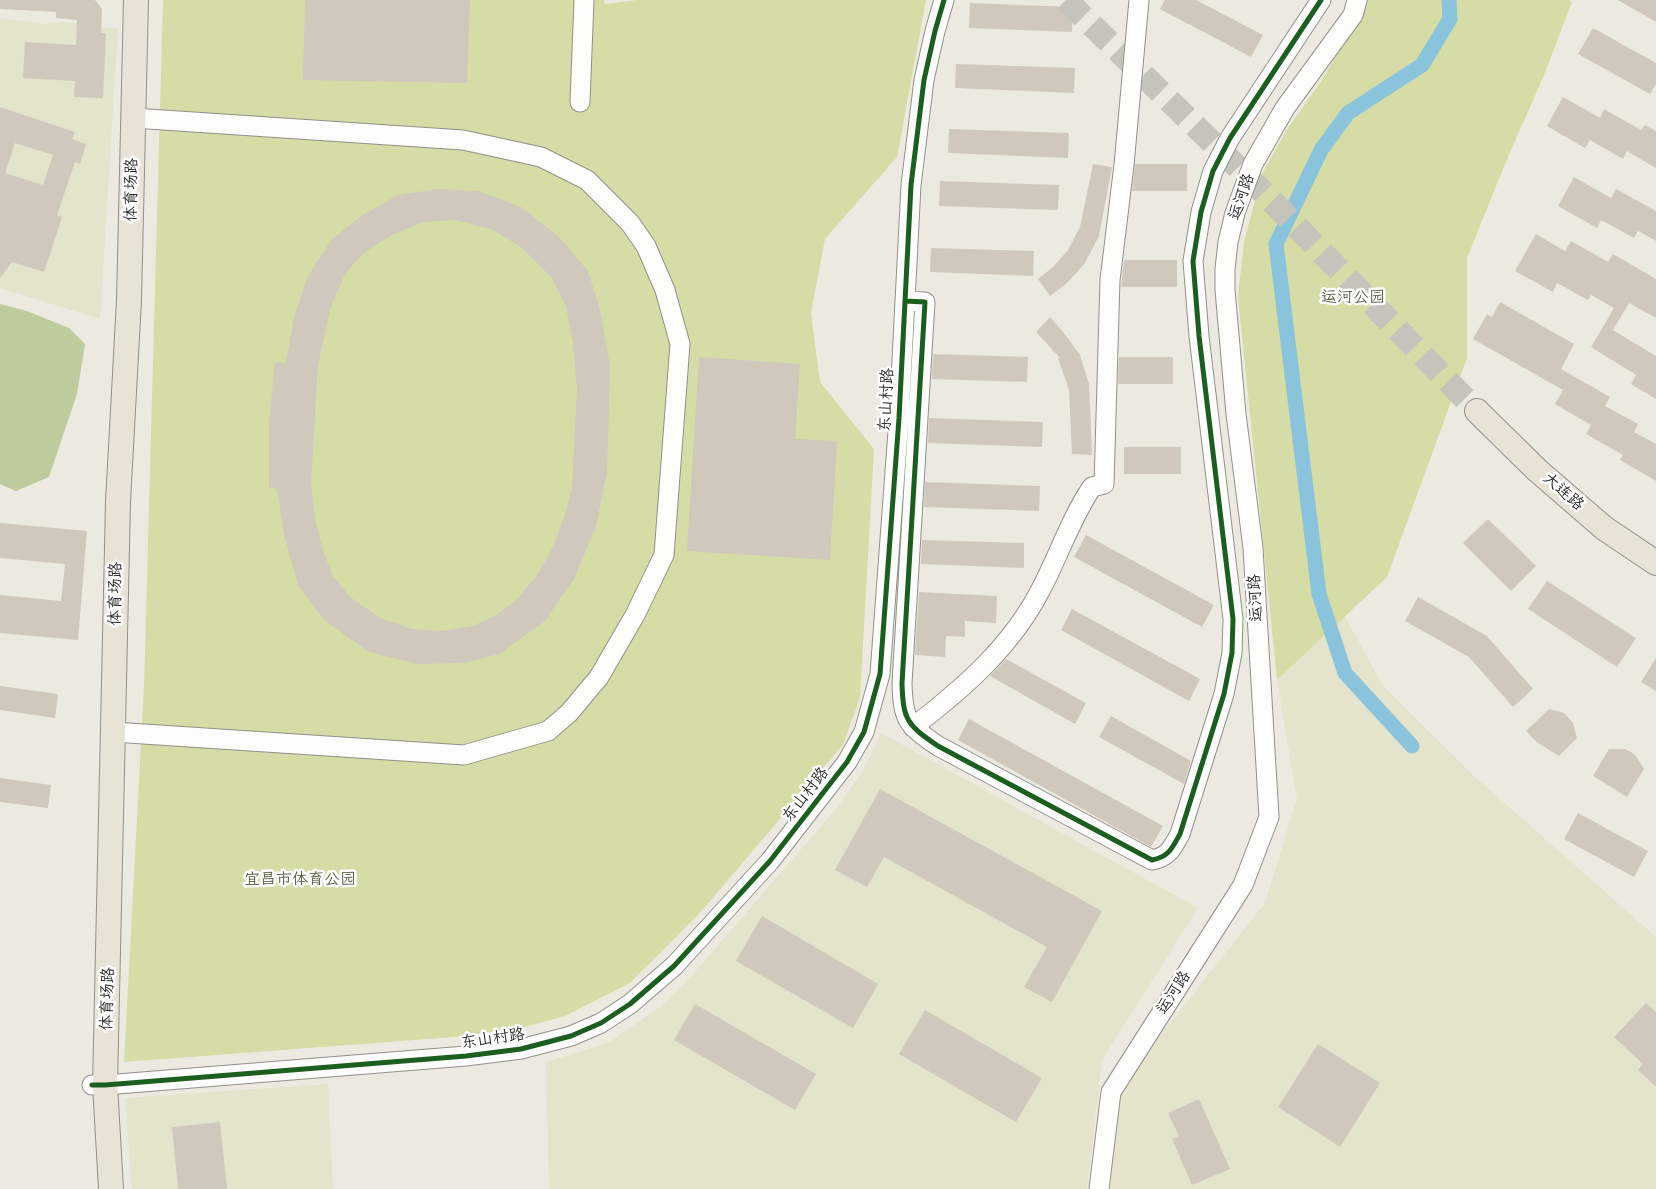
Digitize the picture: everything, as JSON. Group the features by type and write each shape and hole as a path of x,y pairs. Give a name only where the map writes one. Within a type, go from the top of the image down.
{"main road":[{"name":"体育场路","path":"97,1189 114,279 124,0"},
{"name":"体育场路","path":"111,1189 99,1085 113,732 118,502 129,300 136,0"},
{"name":"大连路","path":"1477,410 1537,470 1604,528 1656,563"}],"street":[{"path":"580,102 584,0"},
{"name":"东山村路","path":"99,1085 521,1050 571,1036 601,1023 630,1004 674,966 770,861 847,762 864,732 880,674 899,418 911,185 924,80 944,0"},
{"path":"913,726 948,700 986,666 1022,622 1041,590 1081,502 1092,487 1104,484 1110,280 1124,165 1140,0"},
{"path":"905,301 924,302 902,683 906,715 915,730 938,746 1152,860 1163,858 1180,834 1224,694 1232,653 1233,619 1199,336 1193,261 1201,212 1213,171 1230,138 1321,0"},
{"name":"运河路","path":"1099,1189 1111,1092 1243,885 1268,817 1253,548 1236,414 1225,290 1225,268 1228,242 1235,213 1253,164 1285,108 1353,15 1358,0"},
{"path":"113,732 464,755 548,731 569,713 599,677 635,615 664,555 680,344 665,290 646,246 630,223 587,180 541,157 462,140 134,118"}],"shaded area":[{"path":"0,18 45,24 65,22 118,29 100,319 0,288"},
{"path":"1345,616 1383,686 1474,776 1656,937 1656,1189 1103,1189 1115,1093 1265,903 1297,798 1277,680"},
{"path":"881,733 1198,908 1102,1060 1087,1189 549,1189 546,1062 608,1043 660,1007 693,974 836,809 862,772"},
{"path":"328,1084 333,1189 132,1189 125,1098"}],"green space":[{"name":"宜昌市体育公园","path":"163,0 604,0 605,4 637,0 926,0 897,157 825,239 811,313 820,382 874,449 860,698 843,745 699,914 630,983 565,1016 525,1027 454,1037 124,1062 144,686"},
{"name":"运河公园","path":"1366,0 1569,0 1572,2 1544,75 1467,258 1467,358 1387,577 1277,680 1238,296 1244,242 1262,174 1286,131 1322,80 1361,13"},
{"path":"0,304 27,311 69,328 85,344 77,394 49,477 16,491 0,484"}],"building":[{"path":"0,0 95,0 102,9 101,33 106,33 103,98 74,97 75,81 23,78 25,42 76,45 77,20 56,18 56,12 0,9"},
{"path":"305,0 470,0 467,83 303,80"},
{"path":"1165,0 1196,0 1263,35 1251,57 1160,9"},
{"path":"1618,0 1656,0 1656,22"},
{"path":"970,3 1073,7 1072,32 969,28"},
{"path":"1593,28 1656,63 1656,84 1650,94 1578,54"},
{"path":"956,64 1075,68 1074,93 955,88"},
{"path":"1563,97 1600,118 1604,109 1641,130 1645,125 1656,131 1656,168 1627,151 1623,159 1590,140 1585,148 1547,126"},
{"path":"0,107 75,132 72,139 86,144 80,164 75,162 57,215 62,217 44,272 12,262 0,278","holes":["15,143 53,155 43,185 5,173"]},
{"path":"949,129 1069,133 1068,158 948,153"},
{"path":"1093,164 1112,167 1099,236 1085,263 1067,283 1050,296 1038,279 1053,267 1068,250 1080,227"},
{"path":"1135,164 1187,164 1187,191 1132,191"},
{"path":"1574,177 1611,198 1616,189 1656,211 1656,241 1638,231 1634,238 1601,220 1597,228 1558,206"},
{"path":"940,181 1059,185 1058,210 939,206"},
{"path":"438,189 478,191 521,207 559,237 588,271 600,310 610,366 607,472 596,526 574,579 544,622 499,654 464,663 418,664 369,652 324,620 298,585 284,534 277,489 269,487 269,423 275,362 286,363 294,317 308,276 332,239 363,215 398,195","holes":["455,220 491,229 521,247 552,278 566,307 573,342 577,389 572,488 565,515 552,549 538,574 518,598 498,614 473,626 443,631 412,629 380,618 350,597 333,576 323,551 315,519 311,482 318,365 330,309 345,274 362,254 390,236 423,222"]},
{"path":"1536,234 1565,251 1571,241 1608,262 1613,254 1656,279 1656,318 1629,303 1613,330 1656,356 1656,399 1631,384 1636,375 1591,347 1614,308 1591,295 1588,300 1557,283 1553,292 1515,271"},
{"path":"931,248 1034,251 1033,276 930,272"},
{"path":"1124,260 1177,260 1177,287 1121,287"},
{"path":"1500,302 1574,344 1561,369 1610,397 1605,406 1638,424 1634,432 1656,444 1656,481 1620,460 1623,455 1586,434 1591,425 1555,404 1563,390 1473,339 1487,314 1492,317"},
{"path":"1050,317 1080,355 1089,384 1092,455 1072,454 1069,390 1058,358 1060,358 1036,332"},
{"path":"933,354 1028,357 1027,382 932,379"},
{"path":"699,357 800,364 795,439 837,441 830,560 687,551"},
{"path":"1119,357 1173,357 1173,384 1118,384"},
{"path":"929,418 1043,422 1042,447 928,443"},
{"path":"1124,447 1181,447 1181,474 1124,474"},
{"path":"925,482 1040,486 1039,511 924,507"},
{"path":"1488,519 1536,566 1511,591 1463,543"},
{"path":"0,523 87,531 78,640 0,633 0,595 61,601 65,564 0,558"},
{"path":"1086,535 1214,605 1202,627 1074,557"},
{"path":"922,540 1024,543 1024,568 921,564"},
{"path":"1547,581 1636,638 1617,667 1528,609"},
{"path":"919,592 997,596 996,623 965,621 965,637 946,636 945,657 915,655"},
{"path":"1418,597 1487,636 1533,689 1513,707 1469,657 1405,621"},
{"path":"1072,609 1200,679 1189,701 1061,630"},
{"path":"1656,658 1656,691 1641,682"},
{"path":"1006,659 1086,703 1075,724 990,676"},
{"path":"0,686 58,694 55,718 0,710"},
{"path":"1549,709 1564,713 1569,718 1573,723 1577,738 1559,756 1538,743 1526,731"},
{"path":"1111,716 1191,761 1184,784 1099,737"},
{"path":"969,719 1163,826 1151,847 958,740"},
{"path":"1609,749 1624,749 1631,752 1636,756 1644,769 1627,797 1593,776"},
{"path":"0,778 51,785 48,808 0,802"},
{"path":"880,789 1102,911 1052,1002 1024,987 1047,947 884,857 867,887 835,870"},
{"path":"1578,813 1648,851 1634,877 1564,839"},
{"path":"762,916 878,984 853,1028 736,961"},
{"path":"1646,1003 1656,1012 1656,1087 1638,1070 1643,1064 1614,1037"},
{"path":"695,1004 816,1074 795,1110 674,1040"},
{"path":"925,1010 1042,1078 1016,1122 899,1054"},
{"path":"1318,1044 1380,1083 1340,1147 1278,1107"},
{"path":"1199,1099 1230,1169 1192,1185 1172,1139 1179,1136 1168,1113"},
{"path":"220,1122 227,1189 178,1189 172,1127"}],"waterway":[{"path":"1412,746 1345,673 1319,594 1276,244 1321,150 1348,113 1422,65 1450,19 1449,0"}],"tunnel":[{"path":"1066,0 1261,190 1477,411"}],"cycle path":[{"path":"92,1085 466,1056 521,1049 571,1036 601,1023 630,1004 674,966 770,861 847,762 864,732 880,674 899,418 911,185 924,80 944,0"},
{"path":"905,301 925,302 902,683 906,714 913,727 938,746 1152,860 1158,859 1169,851 1180,834 1224,694 1232,653 1233,619 1199,336 1193,261 1201,212 1213,171 1230,138 1321,0"}]}
